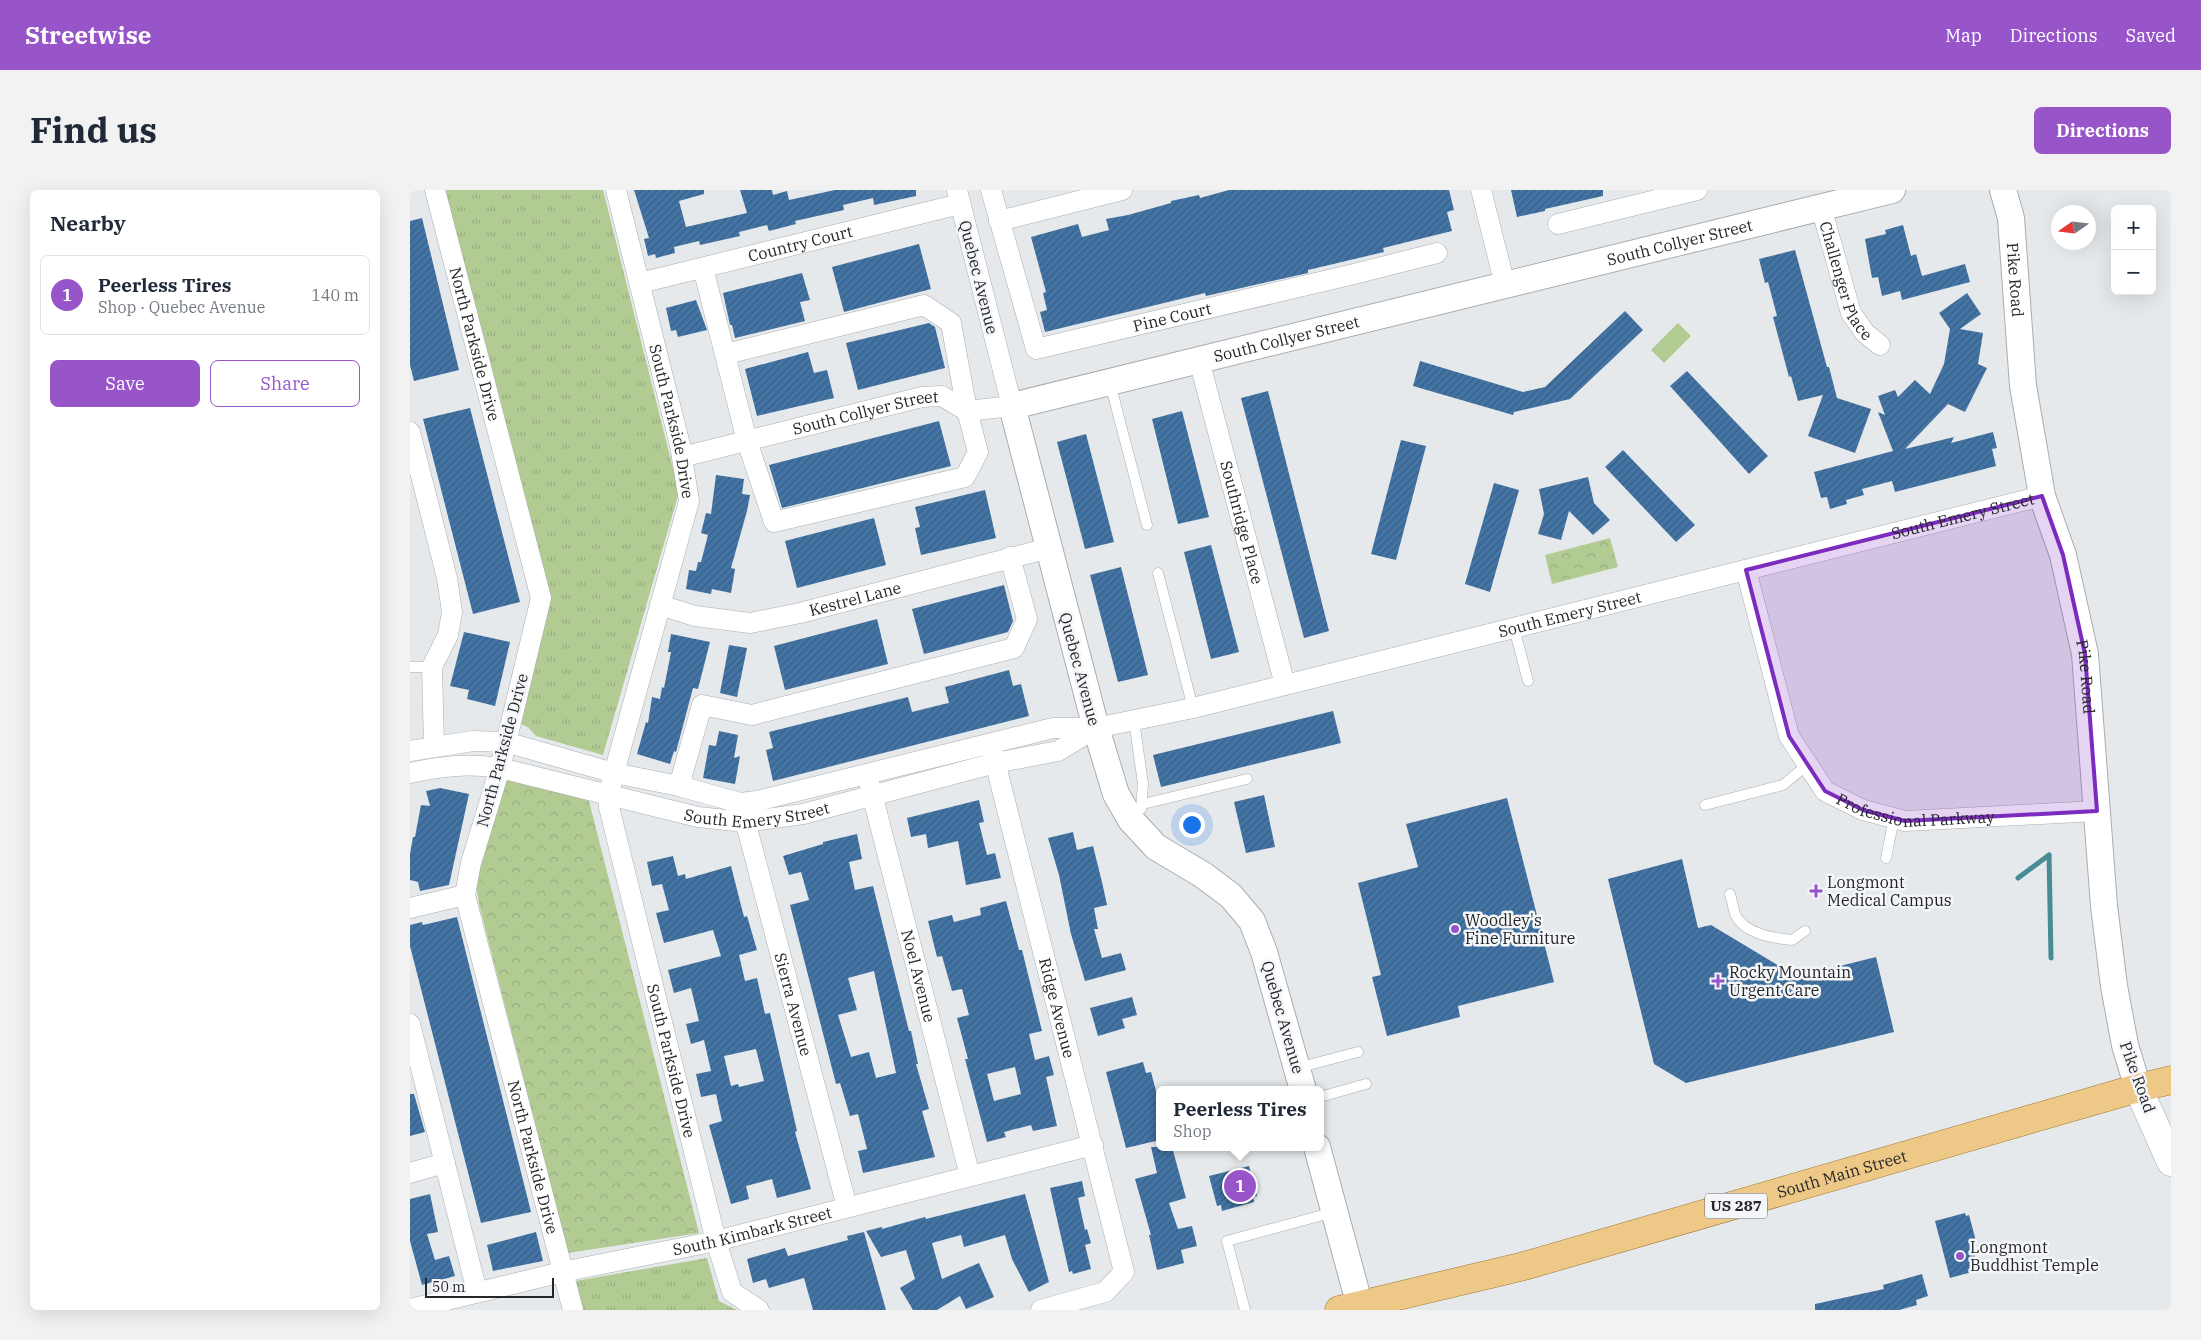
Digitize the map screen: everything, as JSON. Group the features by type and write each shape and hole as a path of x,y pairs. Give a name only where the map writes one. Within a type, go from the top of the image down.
{"main road":[{"name":"South Main Street","path":"1353,1308 1524,1266 2171,1080"},
{"name":"Pike Road","path":"2138,1088 2171,1162"}],"street":[{"name":"North Parkside Drive","path":"435,190 541,598 500,768 471,864 465,895 573,1310"},
{"name":"South Parkside Drive","path":"616,190 682,457 689,501 608,796 716,1241 732,1292 759,1310"},
{"path":"992,190 999,221 1122,190"},
{"path":"1481,190 1505,285"},
{"path":"1558,224 1697,190"},
{"name":"South Collyer Street","path":"682,457 922,397 942,396 967,411 1012,406 1892,190"},
{"name":"Pike Road","path":"2003,190 2011,218 2023,386 2042,496 2063,555 2085,654 2104,906 2114,986 2125,1045 2138,1088"},
{"name":"Country Court","path":"640,283 704,268 958,197"},
{"name":"Quebec Avenue","path":"958,197 1096,728 1116,794 1138,814 1156,847 1203,875 1231,896 1252,921 1264,952 1300,1079"},
{"name":"Challenger Place","path":"1821,207 1851,313 1865,333 1880,345"},
{"name":"Pine Court","path":"999,221 1036,349 1437,253"},
{"path":"704,268 747,441 774,522 965,477 978,452 967,411 951,323 924,305 726,354"},
{"name":"Southridge Place","path":"1200,360 1285,685"},
{"path":"410,432 447,578 452,612 448,635 432,667 434,746"},
{"name":"South Emery Street","path":"410,751 473,741 506,742 679,786 743,812 779,798 1053,728 1096,728 1193,708 2042,496"},
{"name":"Kestrel Lane","path":"660,605 695,616 750,622 800,613 1049,548"},
{"path":"679,786 702,705 752,715 1014,648 1027,619 1010,558"},
{"name":"Professional Parkway","path":"1746,570 1789,736 1825,791 1863,810 1905,821 2097,810"},
{"name":"South Emery Street","path":"410,773 443,766 472,764 500,768 698,817 743,812 803,814 995,763 1058,751 1096,728"},
{"name":"Ridge Avenue","path":"990,744 1124,1272 1105,1292 1041,1310"},
{"name":"Noel Avenue","path":"867,775 970,1176"},
{"name":"Sierra Avenue","path":"743,812 847,1207"},
{"path":"410,908 465,895"},
{"path":"411,1033 477,1292"},
{"name":"South Kimbark Street","path":"410,1309 562,1272 716,1241 1093,1145"},
{"path":"1318,1151 1334,1212 1353,1308"},
{"path":"410,1173 445,1163"}],"lane":[{"path":"1110,382 1147,526"},
{"path":"1158,573 1193,708"},
{"path":"1514,628 1528,681"},
{"path":"410,667 432,667"},
{"path":"1134,720 1142,778 1138,814 1247,779"},
{"path":"1705,805 1782,785 1808,765"},
{"path":"1886,858 1894,818"},
{"path":"1730,894 1736,915 1751,930 1772,938 1792,940 1805,931"},
{"path":"1300,1079 1358,1052"},
{"path":"1324,1096 1366,1084"},
{"path":"1245,1310 1227,1242 1334,1212"}],"highlighted area":[{"path":"2042,496 2063,555 2085,654 2097,811 1905,821 1863,810 1825,791 1789,736 1746,570"}],"green space":[{"path":"443,190 603,190 679,492 603,755 536,736 528,727 518,723 545,618"},
{"path":"1678,323 1691,336 1664,363 1651,350"},
{"path":"1610,538 1618,567 1552,584 1545,555"},
{"path":"507,778 589,801 699,1233 568,1253 479,904 475,877"},
{"path":"707,1258 719,1301 737,1310 582,1310 575,1281"}],"building":[{"path":"634,190 704,190 704,194 679,201 686,227 747,213 740,190 772,190 773,195 787,191 789,200 835,190 916,190 916,196 874,205 873,198 843,205 844,210 795,221 796,224 769,231 767,225 739,232 740,236 700,245 699,241 674,247 675,253 656,258 655,254 648,256 644,239 649,238"},
{"path":"1229,190 1449,190 1454,210 1447,212 1452,231 1383,248 1384,252 1308,270 1308,273 1206,296 1205,293 1045,332 1040,312 1047,310 1043,293 1046,292 1031,237 1078,224 1082,237 1109,230 1106,219 1128,215 1171,203 1171,201 1199,195 1200,198"},
{"path":"1511,190 1603,190 1603,196 1517,217"},
{"path":"422,218 459,370 414,381 410,365 410,221"},
{"path":"1903,225 1911,256 1916,254 1922,276 1965,264 1970,282 1902,300 1900,291 1882,296 1878,277 1872,278 1865,239 1886,234 1885,230"},
{"path":"919,244 931,289 844,312 832,267"},
{"path":"1795,250 1837,398 1871,409 1855,453 1808,436 1823,395 1798,401 1791,376 1789,377 1773,317 1777,316 1768,282 1765,283 1759,259"},
{"path":"802,273 810,300 800,302 805,321 735,338 723,293"},
{"path":"1967,293 1981,314 1960,329 1983,333 1978,364 1987,368 1965,412 1948,404 1905,449 1954,437 1951,443 1993,432 1997,448 1992,449 1996,466 1895,492 1892,481 1862,489 1864,495 1846,500 1847,504 1830,509 1827,497 1821,498 1814,472 1893,451 1878,412 1885,415 1878,396 1895,390 1898,397 1915,380 1930,394 1944,364 1950,329 1939,313"},
{"path":"696,300 707,330 678,337 676,330 671,331 666,308"},
{"path":"1625,311 1643,330 1570,399 1514,412 1513,415 1413,386 1420,361 1523,392 1545,387"},
{"path":"929,323 935,327 945,368 858,390 846,343"},
{"path":"808,352 814,373 827,370 834,398 757,416 745,369"},
{"path":"1687,371 1768,456 1749,474 1670,386"},
{"path":"1268,391 1329,631 1304,638 1241,398"},
{"path":"470,408 520,602 473,614 423,419"},
{"path":"1182,411 1209,517 1178,524 1152,419"},
{"path":"939,421 951,466 782,508 769,465"},
{"path":"1086,434 1114,542 1085,549 1057,442"},
{"path":"1401,440 1426,446 1396,560 1371,554"},
{"path":"1623,450 1695,525 1676,542 1605,467"},
{"path":"716,475 744,479 742,494 750,495 731,568 735,569 731,593 712,589 711,594 686,589 689,570 696,571 698,562 701,562 708,535 701,533 706,513 711,514"},
{"path":"1588,477 1594,503 1610,520 1593,535 1569,511 1561,540 1538,534 1544,514 1539,489"},
{"path":"1494,483 1519,490 1490,592 1465,584"},
{"path":"985,490 996,538 921,555 915,528 920,527 915,507"},
{"path":"874,518 886,565 797,588 785,541"},
{"path":"1211,545 1239,652 1211,659 1184,552"},
{"path":"1121,567 1148,675 1118,682 1090,575"},
{"path":"1004,585 1013,621 1008,632 924,654 912,609"},
{"path":"877,619 888,664 785,690 774,646"},
{"path":"464,632 510,642 495,706 467,699 469,690 450,686"},
{"path":"671,634 710,642 698,689 693,688 676,752 674,751 670,764 637,754 646,722 648,723 652,697 660,699 662,687 664,688 671,652 668,652"},
{"path":"729,645 747,648 737,697 720,693"},
{"path":"1009,670 1013,686 1021,684 1029,716 773,781 766,750 773,748 769,732 908,697 912,712 949,703 945,687"},
{"path":"1333,711 1341,743 1161,787 1153,755"},
{"path":"719,731 738,735 734,758 740,756 735,784 703,778 709,745 716,746"},
{"path":"440,788 469,794 449,885 420,891 418,882 410,880 410,854 413,837 415,837 421,805 430,806 426,791"},
{"path":"1264,795 1275,847 1246,853 1234,802"},
{"name":"Woodley's Fine Furniture","path":"1507,798 1554,982 1458,1006 1460,1017 1387,1036 1372,977 1381,975 1358,883 1418,867 1406,824"},
{"path":"979,800 984,822 979,823 987,855 995,853 1001,878 966,885 958,841 928,848 926,834 911,837 907,818"},
{"path":"1073,832 1077,850 1093,846 1102,882 1107,905 1094,908 1098,929 1094,929 1102,958 1121,953 1126,970 1085,981 1071,934 1059,875 1048,838"},
{"path":"857,834 862,859 849,862 855,890 873,886 909,1031 911,1031 918,1064 916,1064 929,1109 922,1111 935,1157 863,1173 858,1151 867,1149 858,1114 850,1116 840,1083 836,1084 790,905 809,900 801,872 789,875 783,856 823,844 823,842","holes":["874,971 896,1073 876,1078 869,1052 851,1057 838,1015 857,1010 848,978"]},
{"path":"673,856 678,876 685,874 686,879 731,866 744,917 747,916 757,950 739,955 745,981 757,978 765,1014 770,1013 797,1131 795,1132 811,1189 777,1198 772,1179 746,1186 749,1199 731,1204 709,1125 722,1121 716,1094 701,1097 696,1074 711,1071 704,1040 691,1044 686,1024 699,1021 691,988 674,993 668,970 721,956 713,930 664,943 656,913 669,910 662,884 652,886 647,862","holes":["756,1049 764,1081 739,1087 738,1084 731,1086 724,1056"]},
{"path":"1682,859 1698,928 1711,925 1781,967 1784,980 1876,957 1894,1032 1686,1083 1654,1064 1608,879"},
{"path":"1006,901 1019,950 1022,950 1042,1031 1029,1034 1035,1060 1049,1056 1054,1075 1046,1077 1057,1126 1033,1131 1031,1125 1004,1132 1006,1137 987,1142 965,1059 968,1059 957,1018 969,1015 962,989 952,991 942,956 937,957 928,921 952,915 954,922 981,915 980,908","holes":["1015,1067 1021,1094 994,1101 987,1074"]},
{"path":"457,917 531,1212 481,1223 410,946 410,925 422,922 423,925"},
{"path":"1132,997 1137,1015 1122,1019 1125,1028 1098,1036 1090,1008"},
{"path":"1143,1062 1146,1073 1151,1072 1156,1091 1156,1141 1126,1148 1106,1072"},
{"path":"410,1094 414,1094 425,1132 410,1136"},
{"path":"1151,1147 1156,1147 1156,1151 1173,1151 1186,1198 1169,1203 1178,1229 1192,1226 1197,1246 1181,1250 1184,1263 1157,1270 1149,1235 1151,1235 1135,1179 1157,1173"},
{"path":"1249,1166 1257,1196 1253,1197 1254,1202 1222,1211 1221,1205 1217,1206 1209,1176"},
{"path":"1082,1181 1085,1196 1078,1198 1085,1230 1087,1229 1091,1243 1085,1245 1091,1269 1073,1274 1072,1271 1069,1272 1050,1188"},
{"path":"430,1194 438,1232 427,1234 435,1260 449,1256 455,1276 422,1285 410,1241 410,1199"},
{"path":"1025,1194 1049,1282 1029,1292 1012,1259 1005,1235 964,1247 961,1235 932,1243 942,1279 979,1263 994,1297 966,1309 960,1296 937,1310 913,1310 900,1288 915,1279 906,1250 881,1257 866,1231 882,1227 882,1229 925,1217 926,1219"},
{"name":"Longmont Buddhist Temple","path":"1965,1213 1966,1216 1969,1215 1976,1241 1971,1242 1979,1270 1950,1278 1935,1221"},
{"path":"536,1232 543,1261 493,1271 487,1245"},
{"path":"864,1232 886,1310 813,1310 804,1278 769,1288 766,1279 753,1283 747,1259 785,1248 788,1256 848,1240 847,1236"},
{"path":"1922,1274 1928,1296 1916,1300 1917,1305 1899,1310 1815,1310 1815,1304 1884,1289 1883,1285"}],"waterway":[{"path":"2049,855 2051,958"},
{"path":"2018,878 2049,855"}],"place":[{"name":"Longmont Medical Campus","path":"1816,891"},
{"name":"Woodley's Fine Furniture","path":"1455,929"},
{"name":"Rocky Mountain Urgent Care","path":"1718,981"},
{"name":"Peerless Tires","path":"1240,1186"},
{"name":"Longmont Buddhist Temple","path":"1960,1256"}]}
